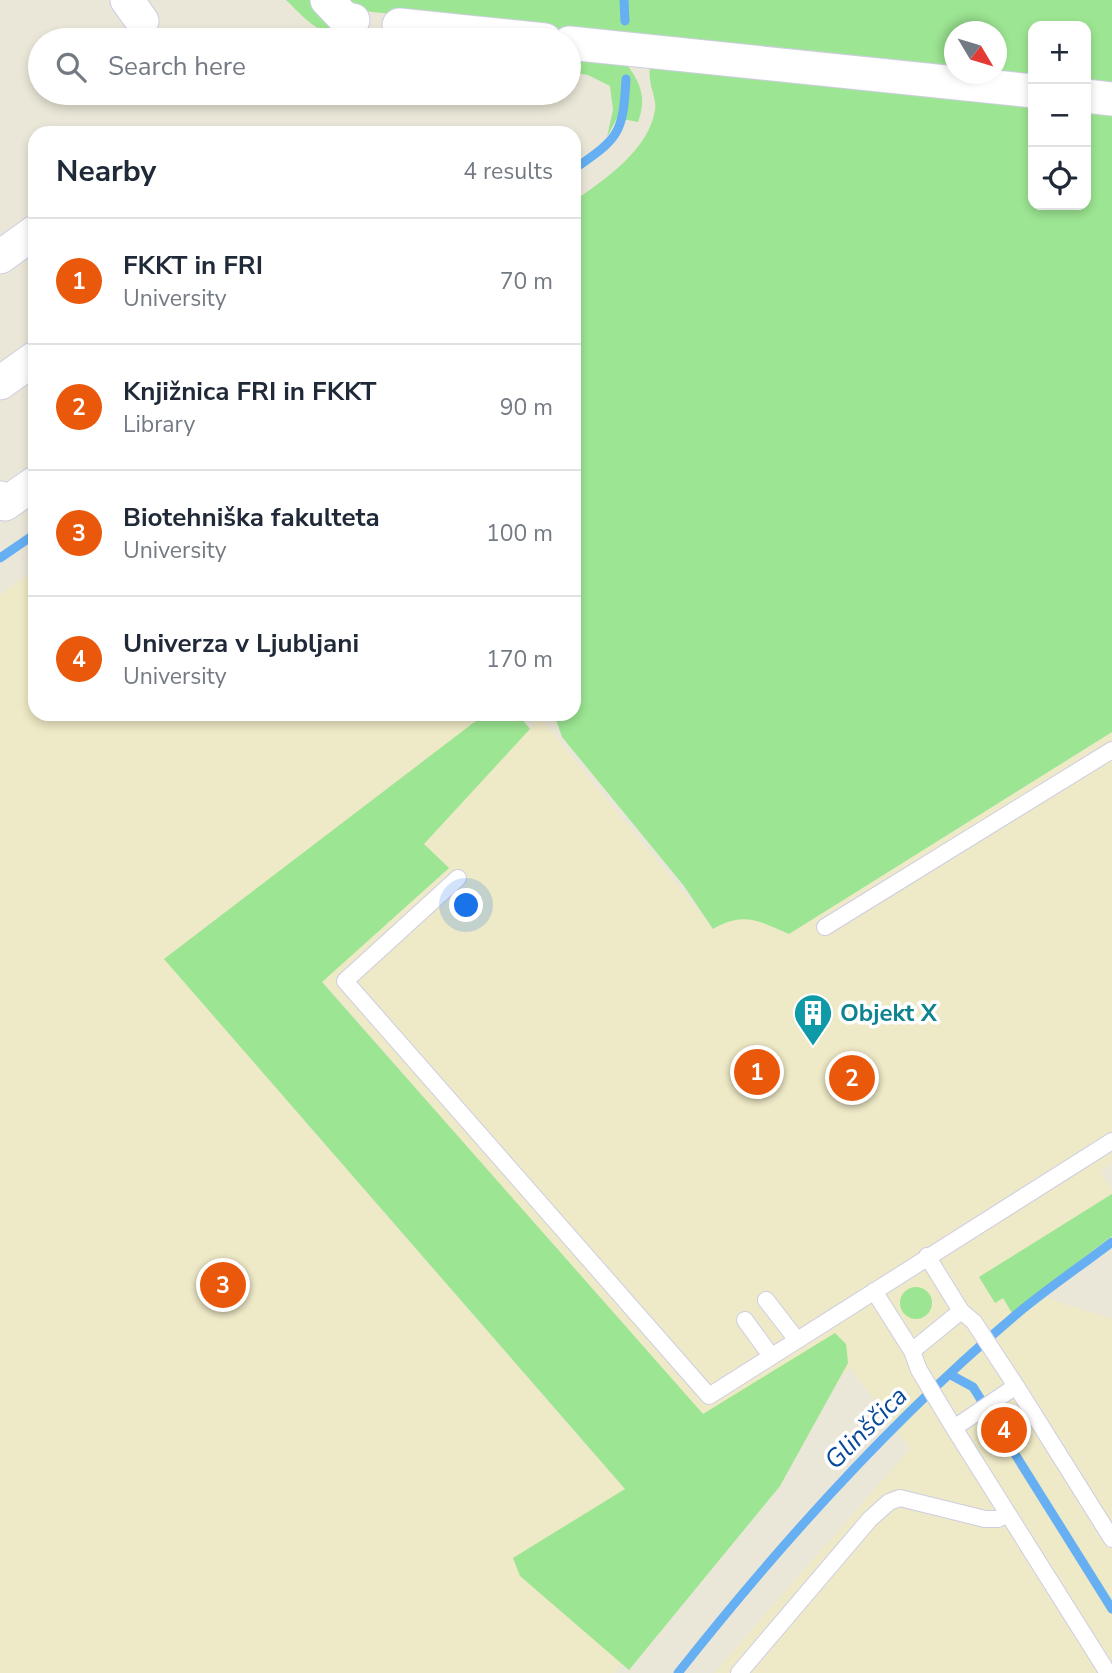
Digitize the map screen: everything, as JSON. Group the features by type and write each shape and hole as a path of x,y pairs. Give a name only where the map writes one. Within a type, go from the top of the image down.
{"street":[{"path":"327,0 345,19 353,20"},
{"path":"399,25 428,28"},
{"path":"581,44 1028,90"},
{"path":"1091,97 1112,99"},
{"path":"0,257 28,237"},
{"path":"0,383 28,363"},
{"path":"0,498 5,504 28,488"}],"lane":[{"path":"825,927 1112,750"},
{"path":"458,878 345,981 709,1396 1112,1141"},
{"path":"927,1256 961,1311 974,1322 1016,1386 1112,1538"},
{"path":"874,1292 912,1351 919,1370 954,1428 1108,1673"},
{"path":"766,1300 797,1340"},
{"path":"912,1351 961,1311"},
{"path":"745,1320 771,1356"},
{"path":"954,1428 1016,1386"},
{"path":"739,1673 870,1519 889,1502 900,1498 985,1519 998,1519 1007,1514"}],"shaded area":[{"path":"28,575 28,721 476,721 164,959 625,1490 513,1558 521,1576 621,1663 614,1673 0,1673 0,595"},
{"path":"537,721 542,721 713,929 728,920 745,918 789,934 1112,732 1112,1163 1100,1171 1112,1194 980,1277 1112,1319 1112,1673 714,1673 910,1449 851,1368 731,1447 322,981 449,869 423,844"}],"green space":[{"path":"286,0 313,0 348,28 318,28"},
{"path":"341,0 1112,0 1112,89 1091,87 1091,21 1028,21 1028,80 1007,76 1007,21 944,21 944,72 581,34 581,28 525,28 354,10"},
{"path":"581,54 622,58 633,73 642,96 638,122 617,118 607,137 613,110 610,86 581,74"},
{"path":"650,61 1028,100 1028,210 1091,210 1091,107 1112,109 1112,732 789,934 760,922 743,919 713,929 684,886 562,737 556,721 581,721 581,196 624,163 644,138 655,110 650,82"},
{"path":"476,721 524,721 530,729 424,844 449,868 322,982 703,1414 835,1333 846,1344 848,1363 780,1486 629,1670 520,1576 513,1558 625,1489 164,959"},
{"path":"1112,1194 1112,1236 1012,1313 1003,1298 995,1303 979,1277"},
{"path":"916,1287 927,1292 932,1303 927,1314 916,1319 905,1314 900,1303 905,1292"}],"waterway":[{"path":"624,0 625,21"},
{"path":"581,164 601,150 616,133 623,112 626,79"},
{"path":"0,558 28,539"},
{"name":"Glinščica","path":"678,1673 756,1577 882,1439 1018,1313 1112,1242"},
{"path":"951,1375 973,1387 1112,1609"}],"place":[{"name":"Objekt X","path":"813,1047"},
{"name":"FKKT in FRI","path":"757,1072"},
{"name":"Knjižnica FRI in FKKT","path":"852,1078"},
{"name":"Biotehniška fakulteta","path":"223,1285"},
{"name":"Univerza v Ljubljani","path":"1004,1430"}]}
